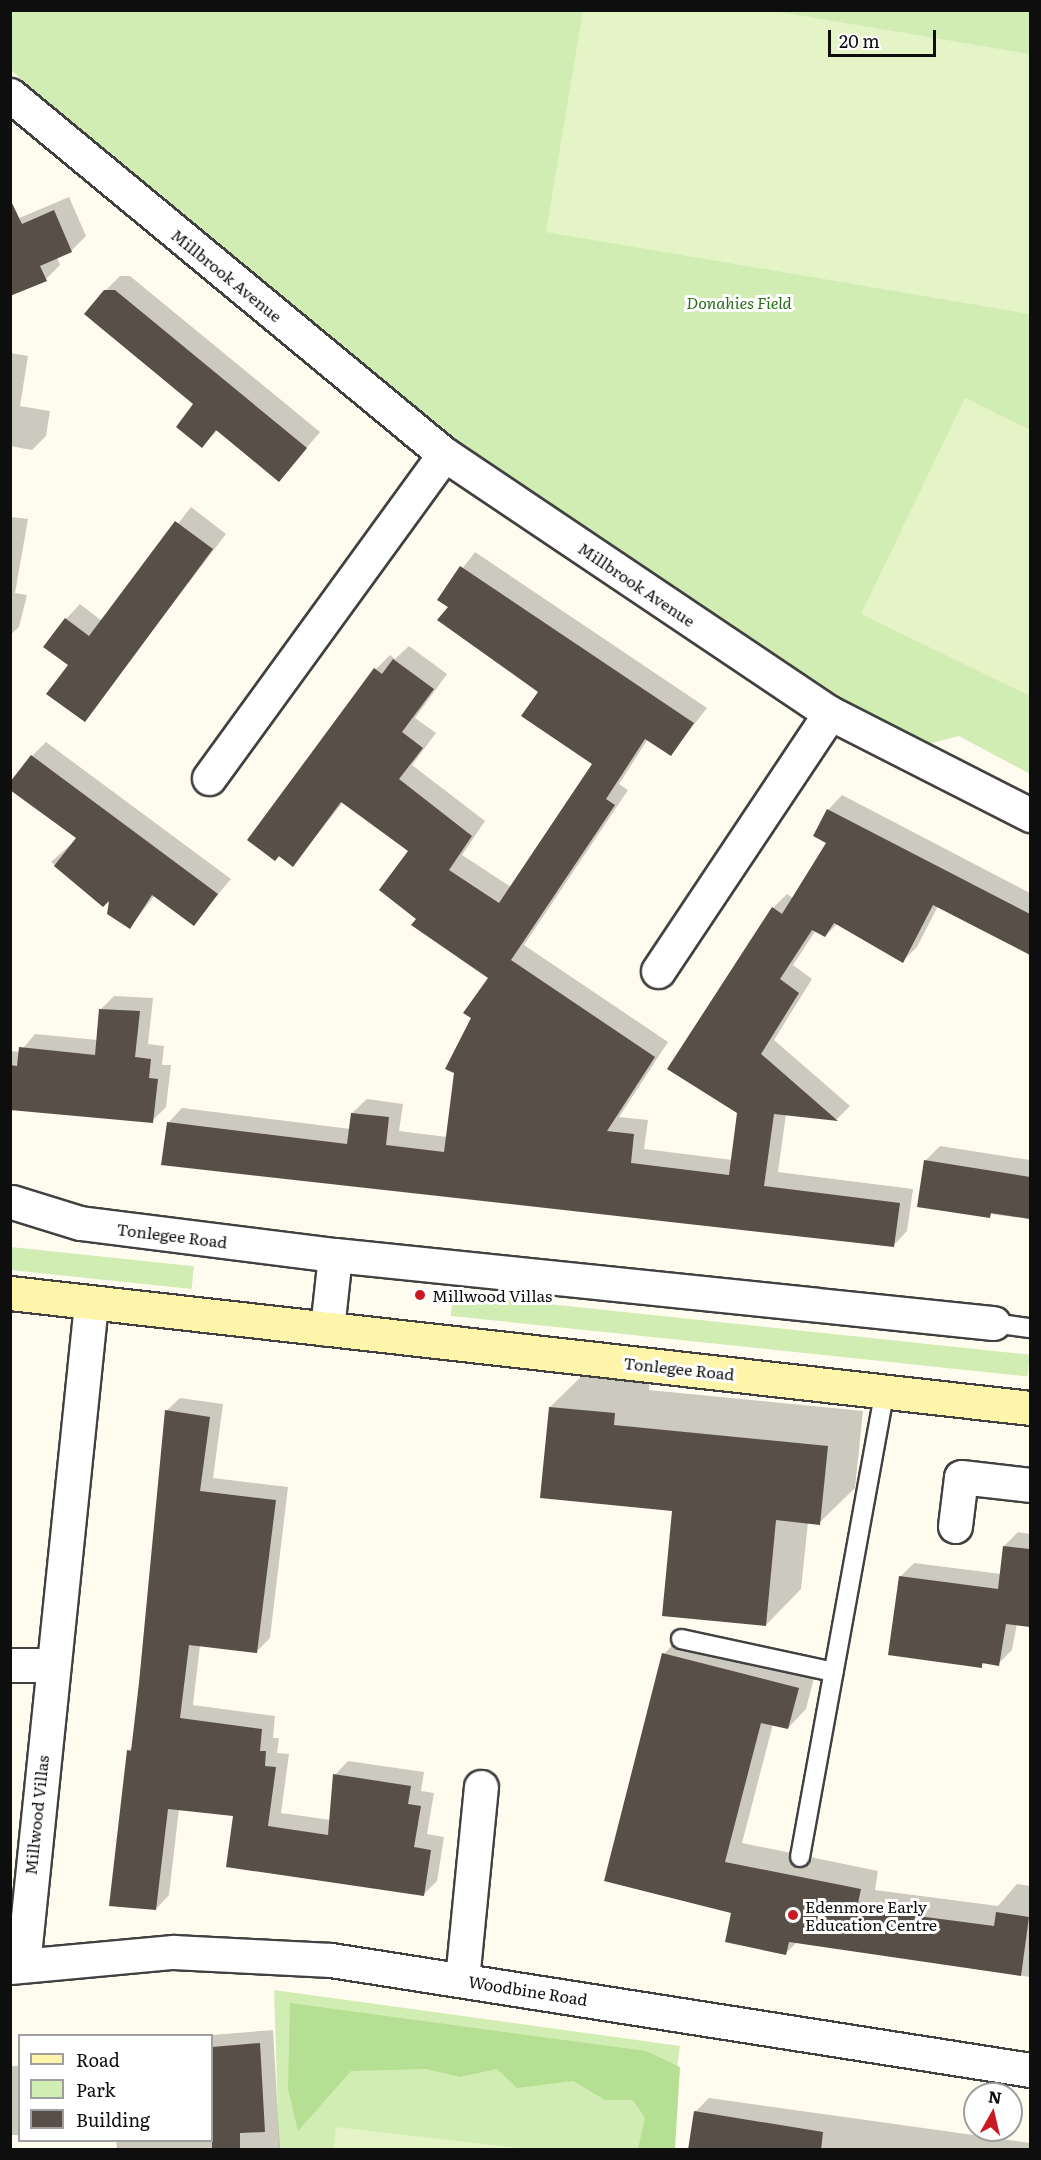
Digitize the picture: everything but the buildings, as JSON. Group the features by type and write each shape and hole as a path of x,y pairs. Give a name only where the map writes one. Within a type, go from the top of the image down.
{"main road":[{"name":"Tonlegee Road","path":"10,1293 91,1304 1030,1408"}],"street":[{"name":"Millbrook Avenue","path":"10,95 444,454 830,713 1030,814"},
{"path":"209,778 444,454"},
{"path":"657,971 830,713"},
{"name":"Tonlegee Road","path":"12,1202 80,1223 335,1255 993,1323"},
{"path":"327,1329 335,1255"},
{"name":"Millwood Villas","path":"16,1966 91,1304"},
{"path":"955,1526 961,1477 1030,1485"},
{"path":"10,1665 51,1665"},
{"path":"462,1980 480,1787"},
{"name":"Woodbine Road","path":"16,1966 173,1952 331,1960 1030,2070"}],"lane":[{"path":"993,1323 1030,1328"},
{"path":"800,1857 885,1391"},
{"path":"681,1639 833,1672"}],"green space":[{"name":"Donahies Field","path":"11,11 1030,11 1030,774 959,736 905,750 445,454 11,70"},
{"path":"583,11 773,11 1030,54 1030,314 546,232"},
{"path":"965,398 1030,430 1030,696 861,614"},
{"path":"11,1247 194,1266 192,1289 10,1270"},
{"path":"453,1294 1030,1355 1028,1377 451,1316"},
{"path":"274,1990 680,2046 665,2149 279,2149"},
{"path":"290,2003 646,2051 680,2067 675,2149 638,2149 645,2118 633,2100 605,2100 573,2081 517,2088 497,2069 460,2077 426,2069 351,2071 298,2131 288,2089"},
{"path":"336,2127 528,2149 334,2149"}],"place":[{"name":"Millwood Villas","path":"420,1295"},
{"name":"Edenmore Early Education Centre","path":"793,1915"}]}
